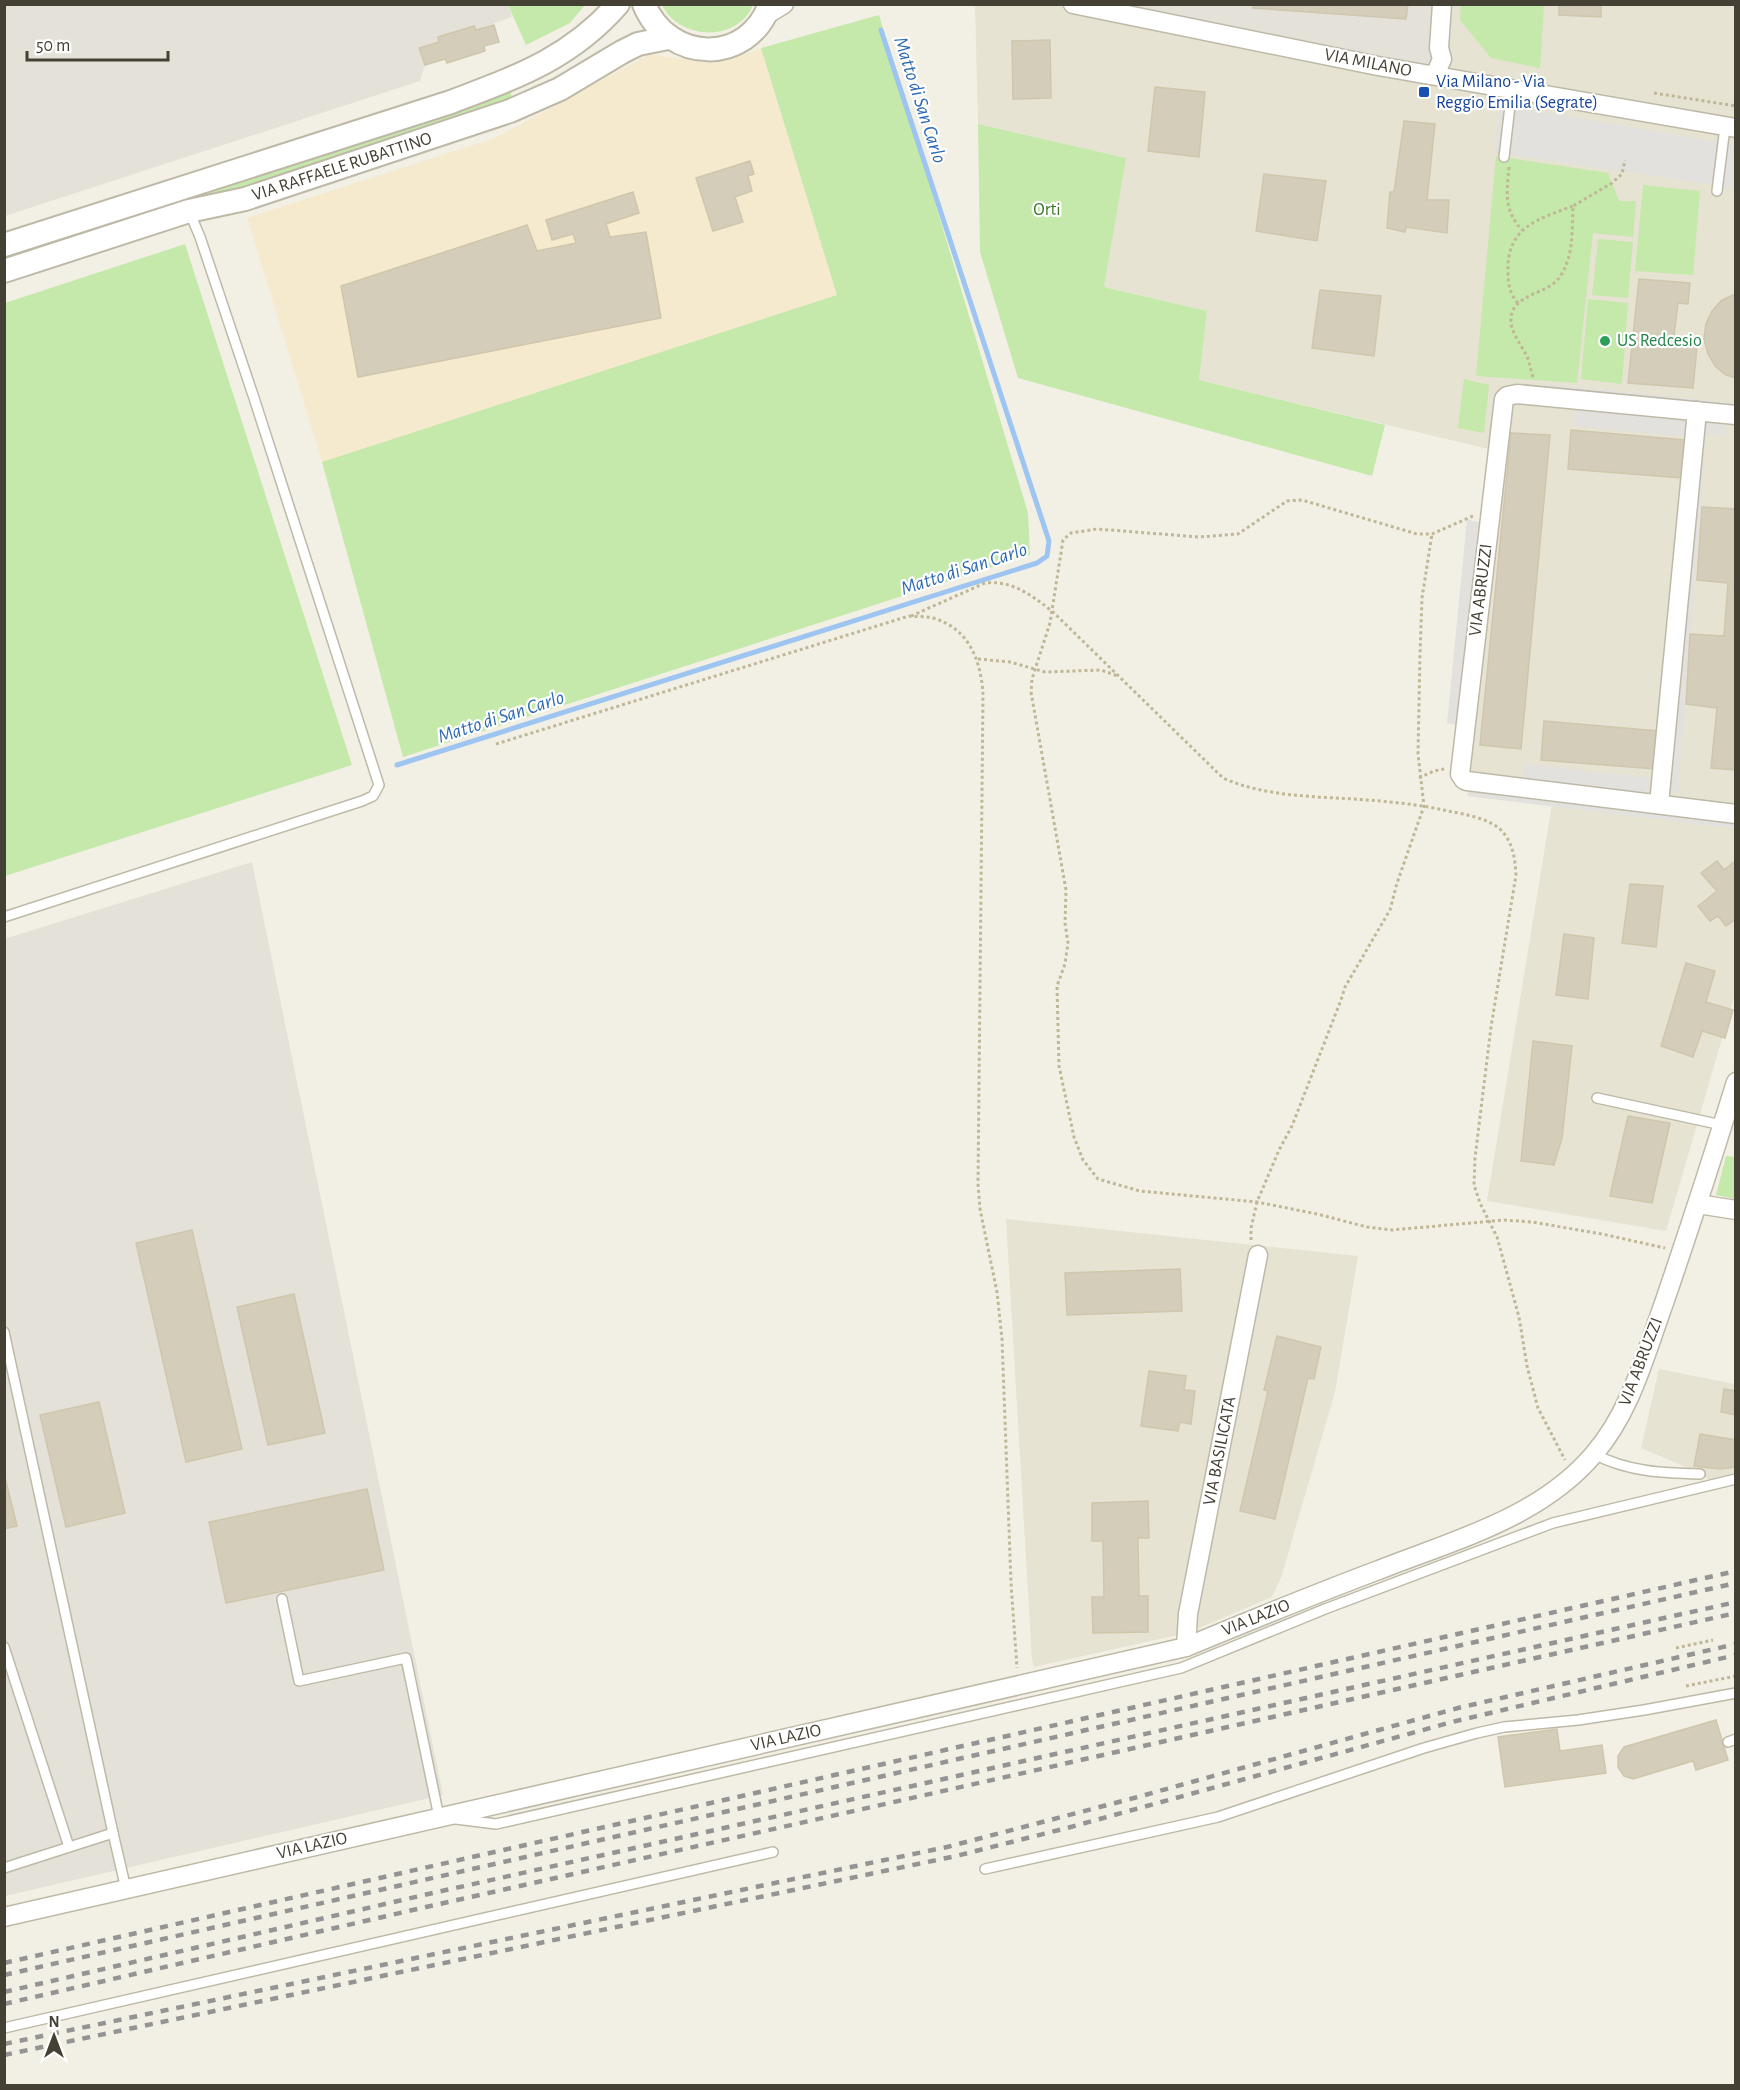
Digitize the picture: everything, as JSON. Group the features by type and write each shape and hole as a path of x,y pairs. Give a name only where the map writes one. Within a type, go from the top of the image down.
{"street":[{"name":"VIA RAFFAELE RUBATTINO","path":"4,245 451,102 514,78 542,65 574,45 618,4"},
{"path":"644,4 651,19 668,38 689,47 716,49 736,44 756,30 773,8"},
{"name":"VIA MILANO","path":"1074,4 1435,75 1730,128"},
{"path":"1435,75 1442,59 1438,48 1442,4"},
{"name":"VIA RAFFAELE RUBATTINO","path":"4,271 189,212 245,199 510,111 560,89 638,44 668,38"},
{"name":"VIA ABRUZZI","path":"1460,769 1504,399 1510,394 1539,396 1736,415"},
{"path":"1659,804 1697,411"},
{"path":"1460,769 1461,777 1467,781 1736,814"},
{"name":"VIA ABRUZZI","path":"1546,1496 1574,1474 1594,1454 1631,1396 1698,1204 1736,1082"},
{"path":"1698,1204 1736,1210"},
{"name":"VIA BASILICATA","path":"1186,1647 1188,1614 1258,1255"},
{"name":"VIA LAZIO","path":"4,1917 1186,1647 1504,1520 1546,1496"}],"lane":[{"path":"1504,157 1512,89"},
{"path":"1717,191 1730,128"},
{"path":"4,917 362,801 373,796 379,785 258,410 200,237 189,212"},
{"path":"1597,1098 1722,1125"},
{"path":"4,1332 126,1889"},
{"path":"1594,1454 1630,1469 1700,1474"},
{"path":"282,1599 299,1680 406,1658 439,1817 496,1824 1181,1668 1325,1609 1553,1522 1736,1479"},
{"path":"4,1647 69,1847"},
{"path":"985,1869 1218,1817 1424,1748 1477,1733 1504,1727 1578,1720 1644,1710 1736,1693"},
{"path":"4,1868 113,1833"},
{"path":"4,2028 773,1852"}],"path":[{"path":"1506,142 1510,158 1507,202 1514,222 1522,230"},
{"path":"1518,303 1509,288 1508,265 1514,242 1522,230 1537,219 1573,206 1612,183 1622,174 1625,160"},
{"path":"1539,396 1528,359 1513,330 1510,318 1518,303 1552,285 1564,270 1571,248 1573,206"},
{"path":"1491,507 1432,534 1417,534 1302,500 1287,501 1238,534 1199,537 1097,529 1071,533 1063,540 1046,638 1032,679 1032,705 1066,890 1065,923 1068,943 1065,964 1058,986 1059,1066 1074,1137 1083,1160 1098,1179 1140,1191 1257,1202 1367,1227 1392,1230 1489,1221 1532,1222 1646,1242 1681,1252"},
{"path":"1258,1255 1251,1240 1252,1218 1257,1202 1292,1126 1345,987 1390,910 1424,806 1419,778 1422,598 1432,534"},
{"path":"496,744 909,616 961,592 985,583 996,582 1010,584 1052,611 1223,778 1243,788 1283,795 1424,806 1468,815 1498,828 1509,840 1515,859 1516,875 1491,1027 1474,1158 1474,1185 1497,1237 1516,1306 1538,1408 1561,1454 1574,1474"},
{"path":"909,616 932,617 948,625 966,640 978,659 983,694 978,1185 980,1209 997,1292 1002,1339 1011,1583 1018,1685"},
{"path":"978,659 1010,662 1045,672 1101,670 1119,677"},
{"path":"1419,778 1434,771 1460,769"},
{"path":"1676,1648 1713,1640"},
{"path":"1686,1686 1736,1676"}],"shaded area":[{"path":"508,4 512,17 476,30 474,26 438,37 439,42 420,48 425,65 420,81 5,216 4,5"},
{"path":"975,5 1735,5 1735,994 1666,1231 1487,1201 1554,792 1467,781 1497,451 1199,380 1207,311 1104,287 1125,158 978,124"},
{"path":"1073,5 1441,5 1435,75"},
{"path":"761,48 838,295 322,462 247,218 495,138 650,54 707,63 733,59"},
{"path":"1500,105 1735,145 1735,188 1494,152"},
{"path":"1546,384 1735,403 1735,412 1544,393"},
{"path":"1575,409 1687,420 1686,437 1574,426"},
{"path":"1699,419 1726,421 1725,436 1698,434"},
{"path":"1695,458 1705,459 1678,793 1663,791"},
{"path":"1467,519 1484,524 1463,726 1447,723"},
{"path":"1524,764 1650,778 1648,793 1523,779"},
{"path":"1470,784 1735,817 1735,829 1467,796"},
{"path":"252,862 443,1795 5,1896 4,939"},
{"path":"1006,1219 1358,1256 1335,1392 1281,1578 1272,1597 1187,1633 1034,1667"},
{"path":"1659,1369 1735,1384 1735,1473 1710,1480 1641,1448"}],"green space":[{"path":"508,4 585,5 570,23 526,45"},
{"path":"662,5 753,5 745,17 734,26 722,31 708,32 681,25 670,17"},
{"path":"1461,5 1544,5 1540,68 1491,58 1460,20"},
{"path":"879,15 1028,513 1030,555 403,757 322,462 837,295 761,48"},
{"path":"510,91 513,100 5,263 4,253"},
{"name":"Orti","path":"978,124 1126,158 1104,287 1207,311 1199,380 1385,425 1372,476 1018,378 980,252"},
{"path":"1496,156 1608,173 1619,201 1636,201 1633,237 1593,233 1577,383 1476,376"},
{"path":"1643,185 1700,191 1693,275 1635,271"},
{"path":"1598,239 1633,242 1628,298 1592,295"},
{"path":"185,244 352,765 5,876 5,303"},
{"name":"US Redcesio","path":"1588,299 1628,303 1622,384 1581,379"},
{"path":"1464,379 1489,385 1484,433 1458,428"},
{"path":"1726,1156 1735,1157 1735,1199 1716,1195"}],"building":[{"path":"1253,4 1408,4 1406,19 1253,8"},
{"path":"1559,4 1601,4 1601,17 1559,15"},
{"path":"494,25 499,42 484,46 485,51 447,63 445,59 425,65 419,48 439,42 438,37 474,26 476,30"},
{"path":"1050,40 1051,98 1013,99 1012,41"},
{"path":"1155,87 1205,92 1199,157 1148,151"},
{"path":"1404,121 1435,124 1427,200 1449,200 1447,233 1406,227 1405,232 1387,228 1390,192 1394,192"},
{"path":"750,161 754,174 748,176 752,191 735,197 743,222 713,231 696,178"},
{"path":"1264,174 1326,181 1317,241 1256,231"},
{"path":"633,192 639,213 606,224 610,237 646,232 661,318 358,377 341,286 527,225 537,251 576,243 573,234 552,240 546,220"},
{"path":"1639,279 1690,283 1688,304 1678,303 1673,344 1697,347 1693,388 1628,383"},
{"path":"1320,290 1381,296 1374,356 1312,348"},
{"path":"1736,294 1736,378 1726,375 1715,366 1708,354 1704,339 1706,324 1712,311 1722,300"},
{"path":"1571,430 1685,440 1682,478 1568,469"},
{"path":"1511,433 1550,435 1521,749 1480,745"},
{"path":"1702,507 1736,509 1736,770 1711,768 1717,708 1686,704 1690,634 1724,636 1728,583 1697,580"},
{"path":"1544,721 1658,731 1655,769 1541,760"},
{"path":"1717,861 1724,870 1734,862 1736,864 1736,919 1726,926 1718,916 1710,921 1698,906 1717,891 1701,873"},
{"path":"1630,884 1663,886 1656,947 1622,943"},
{"path":"1564,934 1594,938 1588,999 1556,995"},
{"path":"1686,963 1715,971 1706,1002 1733,1010 1725,1038 1702,1031 1693,1057 1661,1046"},
{"path":"1533,1041 1572,1046 1562,1138 1554,1165 1521,1161"},
{"path":"1628,1116 1670,1123 1652,1203 1610,1196"},
{"path":"192,1230 242,1449 186,1462 136,1243"},
{"path":"1180,1269 1182,1311 1067,1315 1065,1273"},
{"path":"294,1294 325,1433 268,1445 237,1307"},
{"path":"1277,1336 1321,1347 1314,1379 1308,1378 1275,1519 1240,1511 1268,1391 1264,1390"},
{"path":"1149,1371 1186,1376 1184,1390 1195,1391 1191,1424 1180,1422 1178,1431 1141,1426"},
{"path":"1724,1389 1736,1391 1736,1415 1721,1412"},
{"path":"99,1402 125,1513 66,1527 40,1415"},
{"path":"1700,1434 1736,1440 1736,1467 1720,1469 1694,1466"},
{"path":"4,1473 17,1526 4,1529"},
{"path":"367,1489 384,1570 226,1603 209,1522"},
{"path":"1148,1501 1149,1538 1138,1538 1139,1596 1148,1596 1148,1632 1093,1633 1092,1597 1104,1597 1103,1541 1092,1541 1092,1503"},
{"path":"1716,1720 1728,1760 1696,1770 1693,1761 1633,1779 1624,1776 1618,1767 1618,1756 1624,1747"},
{"path":"1557,1729 1560,1751 1602,1745 1606,1773 1505,1787 1498,1737"}],"waterway":[{"name":"Matto di San Carlo","path":"397,765 1037,563 1047,556 1049,541 881,30"}],"railway":[{"path":"4,1963 1736,1571"},
{"path":"4,1975 1736,1583"},
{"path":"4,1992 424,1895 1736,1602"},
{"path":"4,2004 1736,1613"},
{"path":"4,2044 947,1847 1134,1798 1458,1708 1736,1644"},
{"path":"4,2055 956,1856 1067,1828 1452,1722 1736,1655"}],"place":[{"name":"Via Milano - Via Reggio Emilia (Segrate)","path":"1424,92"},
{"name":"US Redcesio","path":"1605,341"}]}
